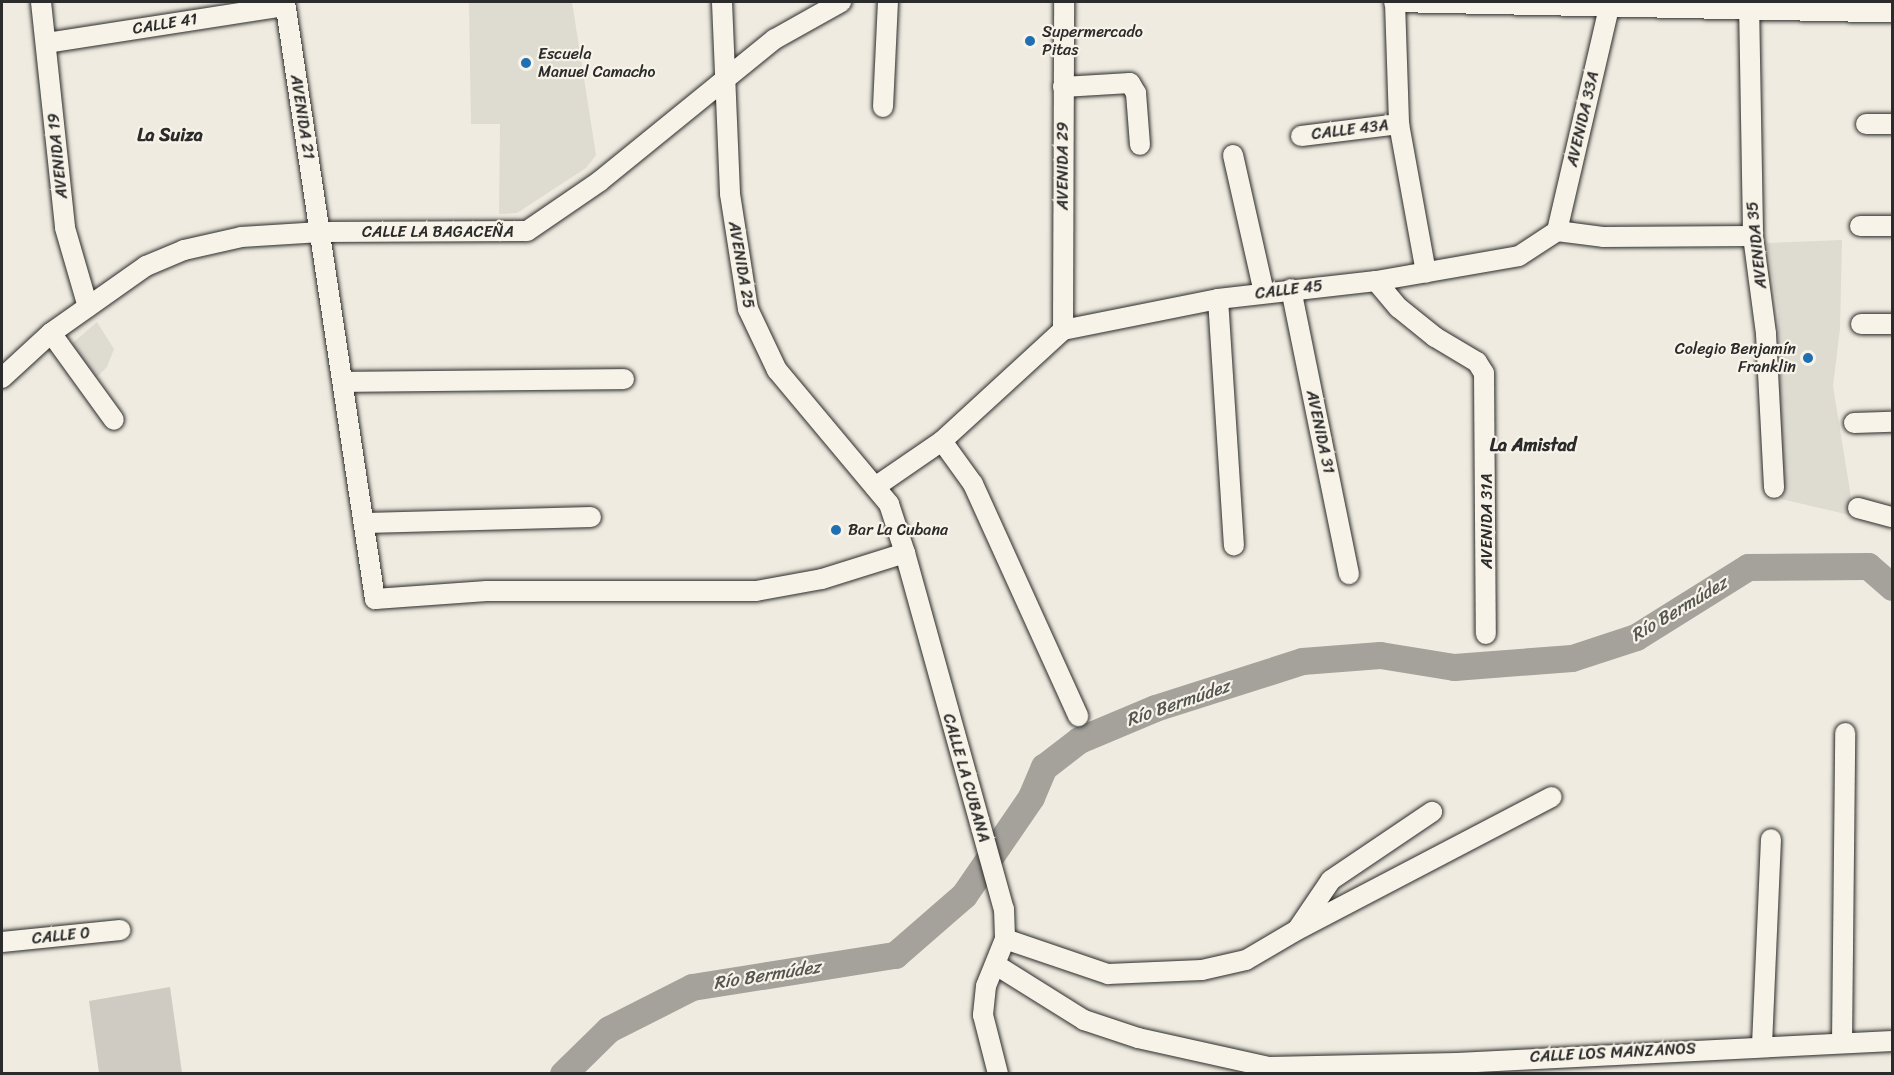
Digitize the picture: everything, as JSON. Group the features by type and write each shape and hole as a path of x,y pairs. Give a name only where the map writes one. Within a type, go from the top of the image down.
{"street":[{"name":"AVENIDA 19","path":"41,2 65,228 87,307"},
{"name":"AVENIDA 25","path":"722,2 737,258 753,327 777,370 811,416 875,487"},
{"name":"CALLE LA BAGACEÑA","path":"2,378 51,333 87,307 146,266 184,250 241,237 321,232 527,231 554,216 726,80 808,9 841,2"},
{"path":"882,107 888,2"},
{"name":"AVENIDA 29","path":"1063,330 1064,2"},
{"path":"1426,273 1399,124 1395,2 1609,7 1749,6 1893,12"},
{"name":"CALLE 41","path":"46,43 285,4"},
{"name":"AVENIDA 21","path":"285,4 366,523 375,599 488,591 756,591 822,579 905,554"},
{"name":"AVENIDA 35","path":"1749,6 1753,236 1766,334 1774,488"},
{"name":"AVENIDA 33A","path":"1557,231 1609,7"},
{"path":"1063,87 1130,83 1136,93 1140,145"},
{"name":"CALLE 43A","path":"1301,136 1399,124"},
{"path":"1866,124 1893,124"},
{"path":"1233,156 1264,293"},
{"path":"1860,226 1893,226"},
{"path":"1557,231 1603,237 1753,236"},
{"name":"CALLE 45","path":"1063,330 1218,299 1376,281 1519,256 1557,231"},
{"name":"AVENIDA 31A","path":"1376,281 1400,308 1435,337 1477,362 1484,373 1486,634"},
{"name":"AVENIDA 31","path":"1291,290 1349,574"},
{"path":"1218,299 1234,545"},
{"path":"1861,324 1893,324"},
{"path":"875,487 942,441 1063,330"},
{"path":"51,333 114,420"},
{"path":"344,382 624,379"},
{"path":"1854,423 1893,422"},
{"path":"942,441 973,484 1078,716"},
{"name":"CALLE LA CUBANA","path":"875,487 889,504 905,554 1004,909 1005,939 986,986 983,1015 998,1074"},
{"path":"1858,508 1893,517"},
{"path":"366,523 591,518"},
{"path":"1842,1043 1845,733"},
{"path":"1005,939 1087,971 1161,974 1245,960 1297,930 1552,797"},
{"path":"1297,930 1331,880 1432,812"},
{"path":"1762,1045 1771,839"},
{"name":"CALLE 0","path":"2,942 120,930"},
{"name":"CALLE LOS MANZANOS","path":"996,965 1084,1020 1138,1038 1269,1067 1456,1063 1762,1045 1893,1041"}],"shaded area":[{"name":"Escuela Manuel Camacho","path":"469,2 572,2 596,155 586,168 517,213 499,214 500,124 471,124"},
{"name":"Colegio Benjamín Franklin","path":"1842,240 1840,329 1833,386 1854,516 1781,499 1778,312 1767,243"},
{"path":"97,322 114,349 107,367 94,380 68,347"},
{"path":"170,987 182,1073 99,1073 89,1001"}],"waterway":[{"name":"Río Bermúdez","path":"563,1074 609,1029 692,987 895,955 964,895 1031,797 1044,767 1079,740 1155,708 1302,661 1380,655 1454,667 1572,658 1636,637 1748,567 1868,566 1892,587"}],"place":[{"name":"Supermercado Pitas","path":"1030,41"},
{"name":"Escuela Manuel Camacho","path":"526,63"},
{"name":"Colegio Benjamín Franklin","path":"1808,358"},
{"name":"Bar La Cubana","path":"836,530"}],"district":[{"name":"La Suiza","path":"170,135"},
{"name":"La Amistad","path":"1533,445"}]}
